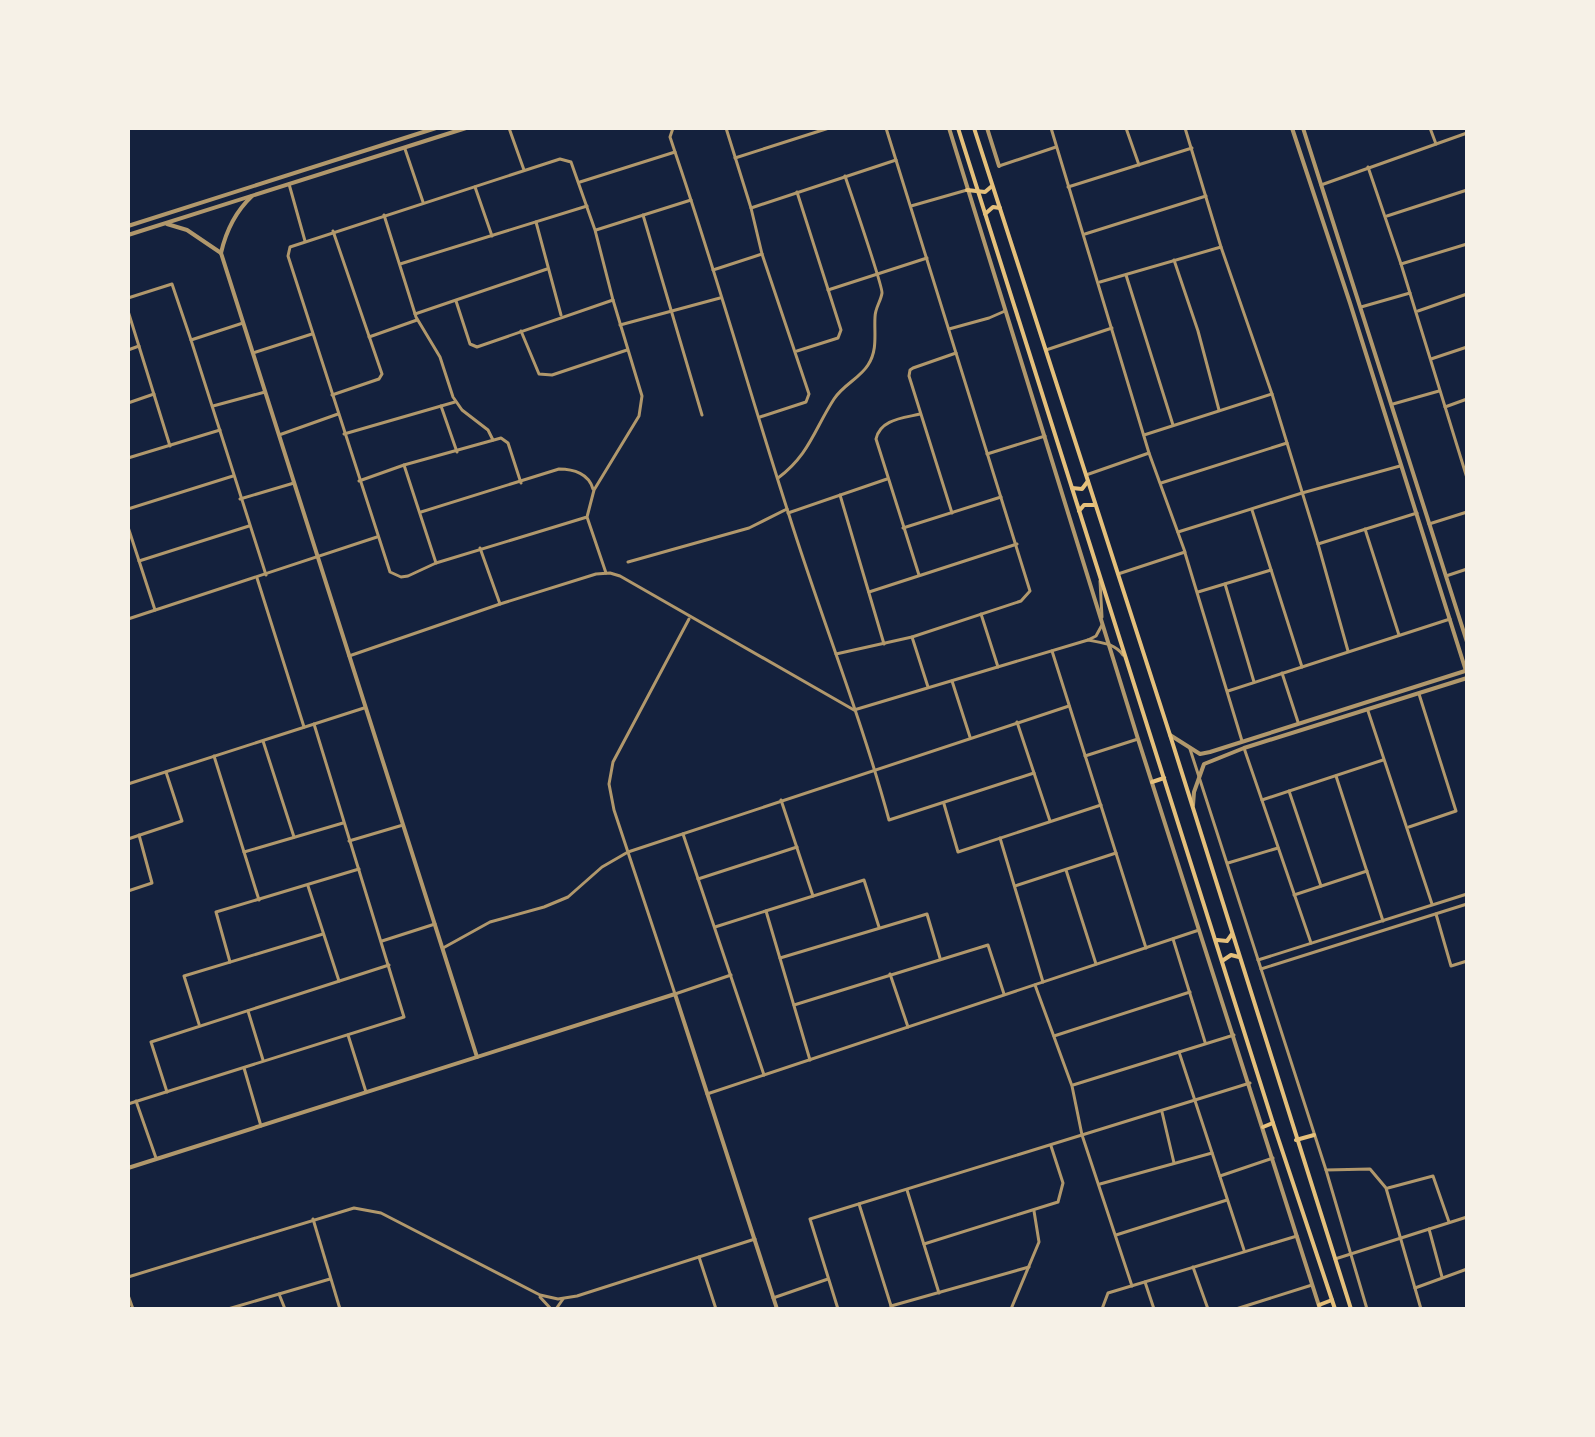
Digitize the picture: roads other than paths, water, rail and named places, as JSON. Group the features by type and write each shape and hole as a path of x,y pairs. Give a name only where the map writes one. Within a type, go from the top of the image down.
{"main road":[{"path":"958,128 1273,1123 1335,1309"},
{"path":"974,128 1351,1309"},
{"path":"967,190 989,191 992,184"},
{"path":"985,214 989,208 1000,208"},
{"path":"1019,355 1029,353"},
{"path":"1072,488 1082,489 1087,478"},
{"path":"1079,511 1084,505 1096,506"},
{"path":"1152,782 1164,778"},
{"path":"1215,939 1223,942 1232,934"},
{"path":"1222,961 1231,955 1239,957"},
{"path":"1263,1127 1273,1123"},
{"path":"1296,1140 1314,1135"},
{"path":"1320,1307 1332,1300"}],"street":[{"path":"128,226 436,128"},
{"path":"128,235 466,128"},
{"path":"509,128 524,170"},
{"path":"673,128 670,137 787,511 875,769 889,820 1034,773"},
{"path":"726,128 762,254 808,387 808,399 759,417"},
{"path":"735,158 829,128"},
{"path":"834,654 912,637 1021,601 1030,591 886,128"},
{"path":"949,128 1138,739 1320,1307"},
{"path":"987,128 999,166 1056,147"},
{"path":"1051,128 1100,282 1149,453 1198,592 1242,741"},
{"path":"1126,128 1139,165"},
{"path":"1170,735 1200,754 1466,670 1292,128"},
{"path":"1303,128 1467,642"},
{"path":"1430,128 1436,144"},
{"path":"1186,129 1221,247 1272,394 1348,651"},
{"path":"1321,185 1467,133"},
{"path":"405,147 423,202"},
{"path":"1068,187 1192,148"},
{"path":"580,182 675,152"},
{"path":"355,154 357,162"},
{"path":"587,517 480,548 408,576 397,576 388,569 288,254 292,246 524,170 566,159 574,164 642,396 639,416 594,490 587,517 606,573"},
{"path":"751,208 896,159"},
{"path":"1368,167 1467,478"},
{"path":"778,479 796,465 807,450 834,399 847,383 868,366 875,343 875,318 882,293 845,176"},
{"path":"289,184 305,241"},
{"path":"475,186 492,236"},
{"path":"911,206 967,190"},
{"path":"1386,216 1467,190"},
{"path":"796,351 840,335 840,324 797,192"},
{"path":"253,195 237,213 221,253 477,1057"},
{"path":"1085,234 1206,196"},
{"path":"595,230 691,200"},
{"path":"399,264 587,206"},
{"path":"384,215 417,320 440,357 455,402 488,430 493,440"},
{"path":"643,215 702,415"},
{"path":"536,222 561,317"},
{"path":"164,224 187,230 221,253"},
{"path":"332,395 380,379 382,374 333,231"},
{"path":"1401,264 1467,244"},
{"path":"1100,282 1221,247"},
{"path":"713,270 762,254"},
{"path":"828,290 927,258"},
{"path":"1174,260 1198,331 1219,410"},
{"path":"415,314 547,269"},
{"path":"1126,275 1173,425"},
{"path":"128,298 172,284 266,575"},
{"path":"1361,307 1410,293"},
{"path":"1416,312 1467,294"},
{"path":"620,325 722,297"},
{"path":"456,301 473,347 479,347 613,300"},
{"path":"128,311 170,446"},
{"path":"949,329 1005,311"},
{"path":"369,337 417,320"},
{"path":"191,340 243,323"},
{"path":"1046,350 1112,328"},
{"path":"521,331 542,375 552,375 627,350"},
{"path":"253,353 312,334"},
{"path":"128,350 139,346"},
{"path":"1431,359 1467,347"},
{"path":"952,513 909,376 910,370 956,353"},
{"path":"1391,405 1439,391"},
{"path":"213,406 265,392"},
{"path":"128,403 154,394"},
{"path":"1144,435 1272,394"},
{"path":"1445,407 1467,399"},
{"path":"344,434 455,402"},
{"path":"440,405 457,452"},
{"path":"279,435 338,414"},
{"path":"919,575 887,479 876,434 884,424 920,414"},
{"path":"128,458 220,430"},
{"path":"987,454 1045,436"},
{"path":"359,481 501,438 507,441 521,483"},
{"path":"1161,483 1287,443"},
{"path":"1087,478 1149,453"},
{"path":"1461,458 1467,456"},
{"path":"404,465 436,563"},
{"path":"1178,532 1401,466"},
{"path":"421,512 566,469 586,477 594,490"},
{"path":"128,509 233,476"},
{"path":"628,562 749,528 787,511 887,479"},
{"path":"240,499 294,483"},
{"path":"840,495 884,644"},
{"path":"903,528 1001,497"},
{"path":"1252,509 1302,667"},
{"path":"1429,524 1467,512"},
{"path":"1318,544 1417,513"},
{"path":"139,561 249,526"},
{"path":"128,527 155,610"},
{"path":"1365,529 1399,635"},
{"path":"128,619 377,537"},
{"path":"869,592 1017,544"},
{"path":"480,548 500,604"},
{"path":"1118,574 1185,552"},
{"path":"1446,576 1467,569"},
{"path":"1198,592 1271,570"},
{"path":"349,656 500,604 606,573 620,576 854,710 1088,640 1100,631 1102,622 1100,575"},
{"path":"257,578 304,727"},
{"path":"1225,584 1254,682"},
{"path":"981,614 998,667"},
{"path":"690,618 613,762 609,774 610,795 777,1309"},
{"path":"1228,691 1450,619"},
{"path":"912,637 928,688"},
{"path":"1088,640 1118,648 1126,657"},
{"path":"1052,651 1146,948"},
{"path":"1282,673 1299,723"},
{"path":"1193,807 1198,776 1204,764 1244,748 1467,678"},
{"path":"952,681 970,737"},
{"path":"1407,827 1456,811 1419,694"},
{"path":"442,948 490,922 568,897 602,867 628,852 1069,706"},
{"path":"128,783 365,707"},
{"path":"1368,711 1432,905"},
{"path":"1017,722 1050,822"},
{"path":"128,1104 404,1017 314,724"},
{"path":"1085,756 1138,739"},
{"path":"263,740 294,837"},
{"path":"1244,748 1311,943"},
{"path":"1190,749 1326,1170 1367,1309"},
{"path":"1200,754 1198,761 1204,764"},
{"path":"214,756 259,900"},
{"path":"1262,800 1383,760"},
{"path":"128,839 182,821 166,771"},
{"path":"1336,776 1383,921"},
{"path":"1289,791 1321,886"},
{"path":"781,800 813,896"},
{"path":"944,804 958,852 1101,805"},
{"path":"244,852 344,823"},
{"path":"349,841 403,825"},
{"path":"683,834 764,1075"},
{"path":"128,891 152,883 139,835"},
{"path":"1000,838 1043,982"},
{"path":"698,879 797,847"},
{"path":"1227,864 1278,848"},
{"path":"1015,886 1116,853"},
{"path":"230,962 216,912 359,869"},
{"path":"1066,870 1096,964"},
{"path":"1294,895 1367,871"},
{"path":"715,927 864,880 879,927"},
{"path":"307,885 339,981"},
{"path":"1258,960 1467,894"},
{"path":"1261,969 1467,904"},
{"path":"766,911 810,1060"},
{"path":"780,958 927,914 940,958"},
{"path":"1436,914 1451,966 1467,961"},
{"path":"382,941 435,924"},
{"path":"707,1094 1199,930"},
{"path":"200,1026 184,976 323,934"},
{"path":"1173,939 1205,1043"},
{"path":"794,1005 988,945 1004,995"},
{"path":"167,1092 151,1042 389,965"},
{"path":"890,974 908,1027"},
{"path":"128,1168 731,975"},
{"path":"1035,985 1072,1086 1082,1135 1132,1286"},
{"path":"1054,1036 1190,992"},
{"path":"248,1011 264,1061"},
{"path":"348,1035 366,1092"},
{"path":"1072,1086 1234,1035"},
{"path":"1179,1052 1244,1251"},
{"path":"244,1067 261,1126"},
{"path":"838,1309 810,1219 1250,1083"},
{"path":"136,1101 156,1159"},
{"path":"1162,1111 1174,1163"},
{"path":"924,1244 1058,1202 1063,1183 1051,1146"},
{"path":"1099,1185 1212,1153"},
{"path":"1220,1176 1273,1158"},
{"path":"1326,1170 1370,1169 1386,1188 1421,1309"},
{"path":"1386,1188 1433,1176 1449,1222"},
{"path":"907,1190 939,1293"},
{"path":"1116,1235 1227,1200"},
{"path":"859,1204 892,1308 1029,1267"},
{"path":"128,1277 354,1208 374,1210 546,1297 565,1298 755,1239"},
{"path":"1011,1309 1039,1242 1034,1211"},
{"path":"1335,1259 1467,1217"},
{"path":"313,1219 340,1309"},
{"path":"1429,1229 1442,1277"},
{"path":"1102,1309 1108,1293 1297,1236"},
{"path":"699,1257 716,1309"},
{"path":"1193,1267 1208,1309"},
{"path":"1415,1288 1467,1269"},
{"path":"230,1309 330,1279"},
{"path":"773,1298 828,1279"},
{"path":"1145,1282 1154,1309"},
{"path":"1236,1309 1312,1285"},
{"path":"534,1292 554,1309 565,1298"},
{"path":"279,1294 285,1309"},
{"path":"128,1295 133,1309"},
{"path":"1260,1302 1263,1309"}]}
